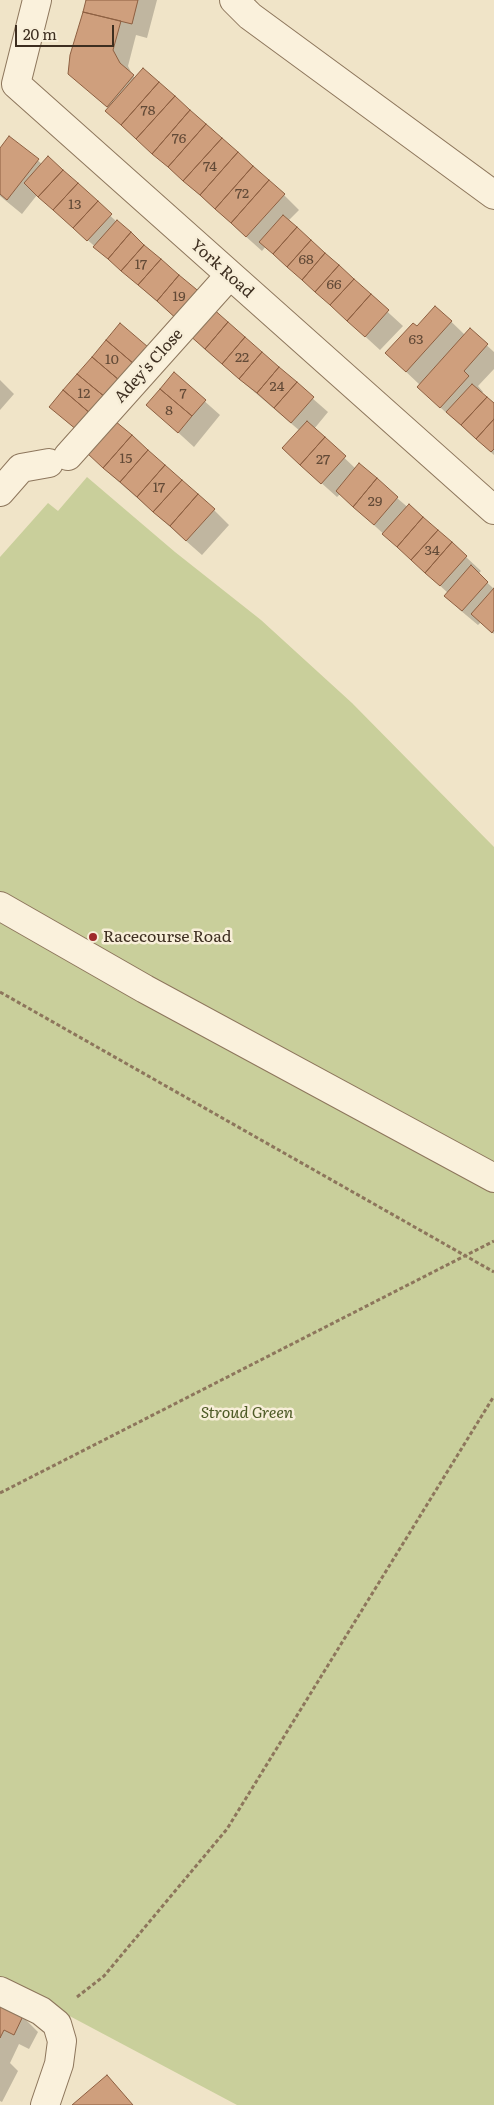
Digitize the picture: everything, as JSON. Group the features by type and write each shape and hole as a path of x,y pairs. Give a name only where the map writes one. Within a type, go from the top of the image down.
{"street":[{"name":"York Road","path":"37,0 8,87 229,276 494,510"},
{"path":"234,0 250,16 494,196"},
{"name":"Adey's Close","path":"0,492 21,468 59,460 229,276"},
{"path":"0,906 145,989 494,1178"},
{"path":"0,1991 41,2011 57,2024 62,2041 59,2064 45,2105"}],"path":[{"path":"0,992 494,1272"},
{"path":"0,1493 494,1241"},
{"path":"77,1997 104,1976 227,1829 494,1396"}],"green space":[{"name":"Stroud Green","path":"87,477 175,552 261,620 352,703 494,847 494,2105 237,2105 0,1979 0,557 48,503 58,511"}],"building":[{"path":"86,0 138,0 132,24 83,12"},
{"path":"83,12 121,21 113,50 120,63 134,75 107,107 68,74 70,55"},
{"path":"143,68 159,82 121,125 105,111"},
{"path":"159,82 175,96 136,139 121,125"},
{"path":"175,96 190,110 152,154 136,139"},
{"path":"190,110 206,124 168,167 152,154"},
{"path":"206,124 222,138 183,181 168,167"},
{"path":"9,136 39,159 7,200 0,194 0,148"},
{"path":"222,138 238,152 200,195 183,181"},
{"path":"238,152 253,166 215,209 200,195"},
{"path":"48,156 63,170 38,197 24,183"},
{"path":"253,166 269,180 231,223 215,209"},
{"path":"63,170 78,183 53,210 38,197"},
{"path":"269,180 285,194 246,237 231,223"},
{"path":"78,183 98,201 73,228 53,210"},
{"path":"98,201 112,214 87,241 73,228"},
{"path":"283,215 297,227 273,254 259,242"},
{"path":"117,220 131,232 108,259 93,247"},
{"path":"297,227 311,240 287,267 273,254"},
{"path":"131,232 144,245 121,271 108,259"},
{"path":"311,240 325,253 302,280 287,267"},
{"path":"144,245 161,259 138,285 121,271"},
{"path":"325,253 339,265 315,292 302,280"},
{"path":"161,259 179,275 157,301 138,285"},
{"path":"339,265 354,279 330,305 315,292"},
{"path":"179,275 202,294 179,321 157,301"},
{"path":"354,279 371,294 347,321 330,305"},
{"path":"371,294 389,310 365,337 347,321"},
{"path":"435,306 452,321 406,372 385,353 413,323 417,326"},
{"path":"211,307 228,322 205,349 188,334"},
{"path":"228,322 245,337 222,364 205,349"},
{"path":"120,323 148,347 134,364 106,340"},
{"path":"470,328 488,344 464,371 469,376 440,408 417,387"},
{"path":"245,337 262,352 239,379 222,364"},
{"path":"106,340 134,364 119,380 92,357"},
{"path":"262,352 279,367 257,393 239,379"},
{"path":"92,357 119,380 105,397 77,374"},
{"path":"279,367 297,382 274,408 257,393"},
{"path":"174,372 206,400 192,416 160,389"},
{"path":"77,374 105,397 91,414 63,390"},
{"path":"297,382 314,397 291,423 274,408"},
{"path":"472,384 487,397 461,425 446,412"},
{"path":"160,389 192,416 178,433 146,405"},
{"path":"63,390 91,414 77,430 49,407"},
{"path":"487,397 494,403 494,419 476,439 461,425"},
{"path":"494,419 494,449 491,452 476,439"},
{"path":"115,421 132,435 103,468 87,453"},
{"path":"307,421 325,437 300,465 282,448"},
{"path":"132,435 148,450 120,482 103,468"},
{"path":"325,437 346,456 321,484 300,465"},
{"path":"148,450 165,465 137,497 120,482"},
{"path":"359,463 377,478 353,507 336,491"},
{"path":"165,465 182,480 153,512 137,497"},
{"path":"377,478 398,497 374,525 353,507"},
{"path":"182,480 198,494 170,526 153,512"},
{"path":"198,494 215,509 186,541 170,526"},
{"path":"409,504 423,517 397,547 382,534"},
{"path":"423,517 438,530 411,560 397,547"},
{"path":"438,530 452,542 425,573 411,560"},
{"path":"452,542 467,556 440,586 425,573"},
{"path":"471,565 488,582 462,611 444,596"},
{"path":"494,588 494,630 492,633 471,614"},
{"path":"0,2005 23,2016 14,2035 4,2030 0,2038"},
{"path":"107,2075 133,2105 72,2105"}],"place":[{"name":"Racecourse Road","path":"93,937"}]}
